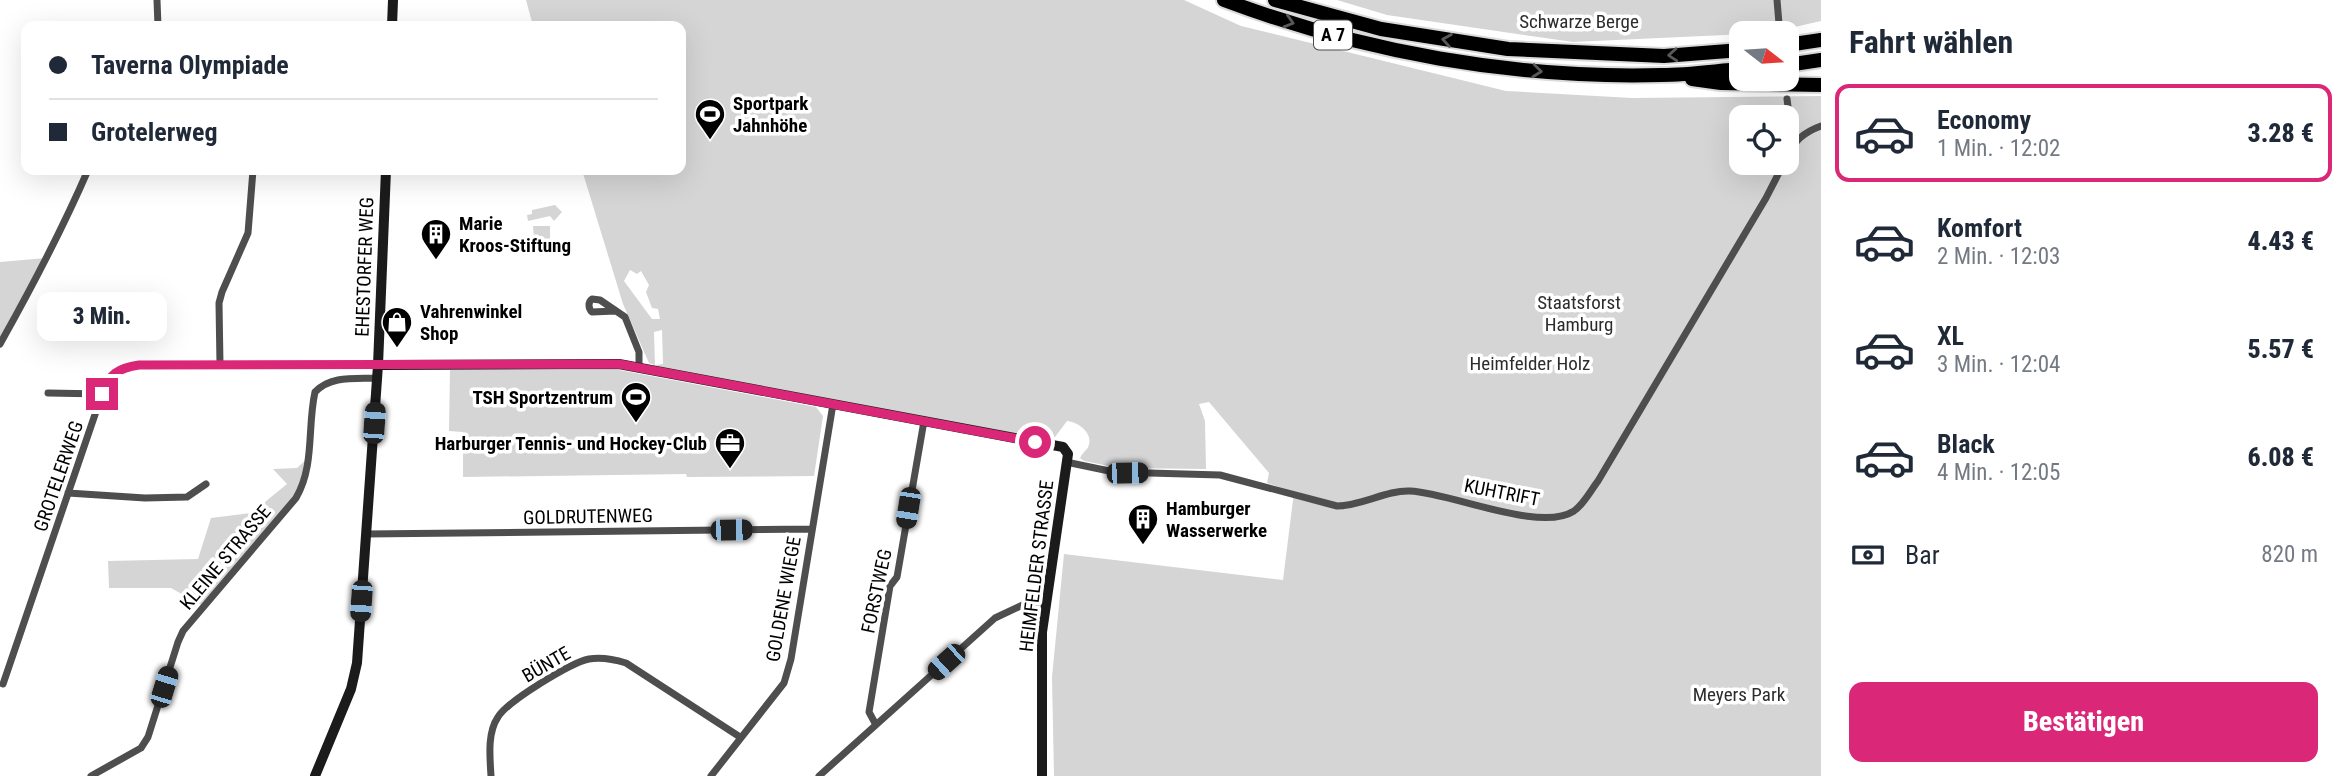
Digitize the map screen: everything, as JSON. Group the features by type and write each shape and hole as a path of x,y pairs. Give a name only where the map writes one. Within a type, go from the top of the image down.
{"highway":[{"name":"A 7","path":"1224,0 1331,35 1445,60 1548,72 1662,75 1729,70"},
{"name":"A 7","path":"1275,0 1381,29 1507,49 1664,56 1729,51"},
{"path":"1799,43 1821,40"},
{"path":"1799,63 1821,60"},
{"path":"1662,75 1721,83 1821,85"}],"street":[{"path":"158,0 158,21"},
{"path":"392,21 393,0"},
{"path":"1777,0 1779,21"},
{"path":"1787,99 1788,105"},
{"path":"1799,139 1821,126"},
{"path":"0,344 22,307 86,175"},
{"path":"220,365 219,303 246,242 251,220 253,175"},
{"name":"EHESTORFER WEG","path":"315,776 355,673 378,365 386,175"},
{"name":"KUHTRIFT","path":"1066,462 1127,473 1220,475 1337,506 1354,505 1408,491 1441,495 1517,514 1538,517 1563,515 1574,510 1598,481 1778,175"},
{"path":"615,311 625,317 630,327 639,352 639,367"},
{"path":"378,365 619,364 924,421"},
{"name":"GROTELERWEG","path":"3,684 107,379 122,368 139,365 378,365"},
{"name":"KLEINE STRASSE","path":"91,776 141,748 148,737 183,631 296,498 308,471 316,392 335,380 377,378"},
{"path":"48,393 102,394"},
{"name":"GOLDENE WIEGE","path":"711,776 784,683 791,659 833,404"},
{"name":"HEIMFELDER STRASSE","path":"924,421 1063,447 1068,452 1042,632 1042,776"},
{"name":"FORSTWEG","path":"876,724 869,712 890,586 897,577 924,421"},
{"path":"68,493 187,498 206,484"},
{"name":"GOLDRUTENWEG","path":"366,534 811,529"},
{"path":"819,776 995,618 1029,602 1046,602"},
{"name":"BÜNTE","path":"491,776 490,742 497,718 513,703 551,677 588,659 612,659 626,663 740,737"}],"green space":[{"name":"Staatsforst Hamburg","path":"526,0 1184,0 1241,26 1506,91 1632,98 1821,96 1821,776 1054,776 1052,677 1064,554 1283,580 1294,492 1267,483 1269,473 1209,402 1199,404 1205,421 1206,469 1119,468 1080,458 1089,444 1088,434 1072,422 1067,421 1055,437 1047,440 661,367 655,365 649,363 623,304 584,175 686,175 686,21 532,21","holes":["630,270 637,274 641,271 649,285 646,292 652,308 658,309 660,319 652,319 624,281","662,330 663,364 655,365 654,332"]},
{"name":"Schwarze Berge","path":"1337,0 1821,0 1821,21 1799,26 1799,21 1729,21 1729,35 1573,42 1387,15"},
{"path":"555,205 562,212 554,221 550,216 528,221 527,215 532,214 532,210"},
{"path":"533,226 550,226 550,239 534,239"},
{"path":"46,258 0,344 0,262"},
{"name":"TSH Sportzentrum","path":"450,370 619,370 816,407 823,416 814,476 687,477 686,474 463,477 463,432 449,431"},
{"path":"309,457 302,486 203,606 171,588 109,588 108,561 198,559 211,518 251,513 264,507 265,502 287,484 273,469 297,468"}],"place":[{"name":"Sportpark Jahnhöhe","path":"710,141"},
{"name":"Marie Kroos-Stiftung","path":"436,261"},
{"name":"Vahrenwinkel Shop","path":"397,349"},
{"name":"TSH Sportzentrum","path":"636,424"},
{"name":"Harburger Tennis- und Hockey-Club","path":"730,470"},
{"name":"Hamburger Wasserwerke","path":"1143,546"}],"route":[{"path":"102,394 107,379 113,373 122,368 139,365 619,364 1035,442"}],"park label":[{"name":"Heimfelder Holz","path":"1530,363"},
{"name":"Meyers Park","path":"1739,694"}]}
